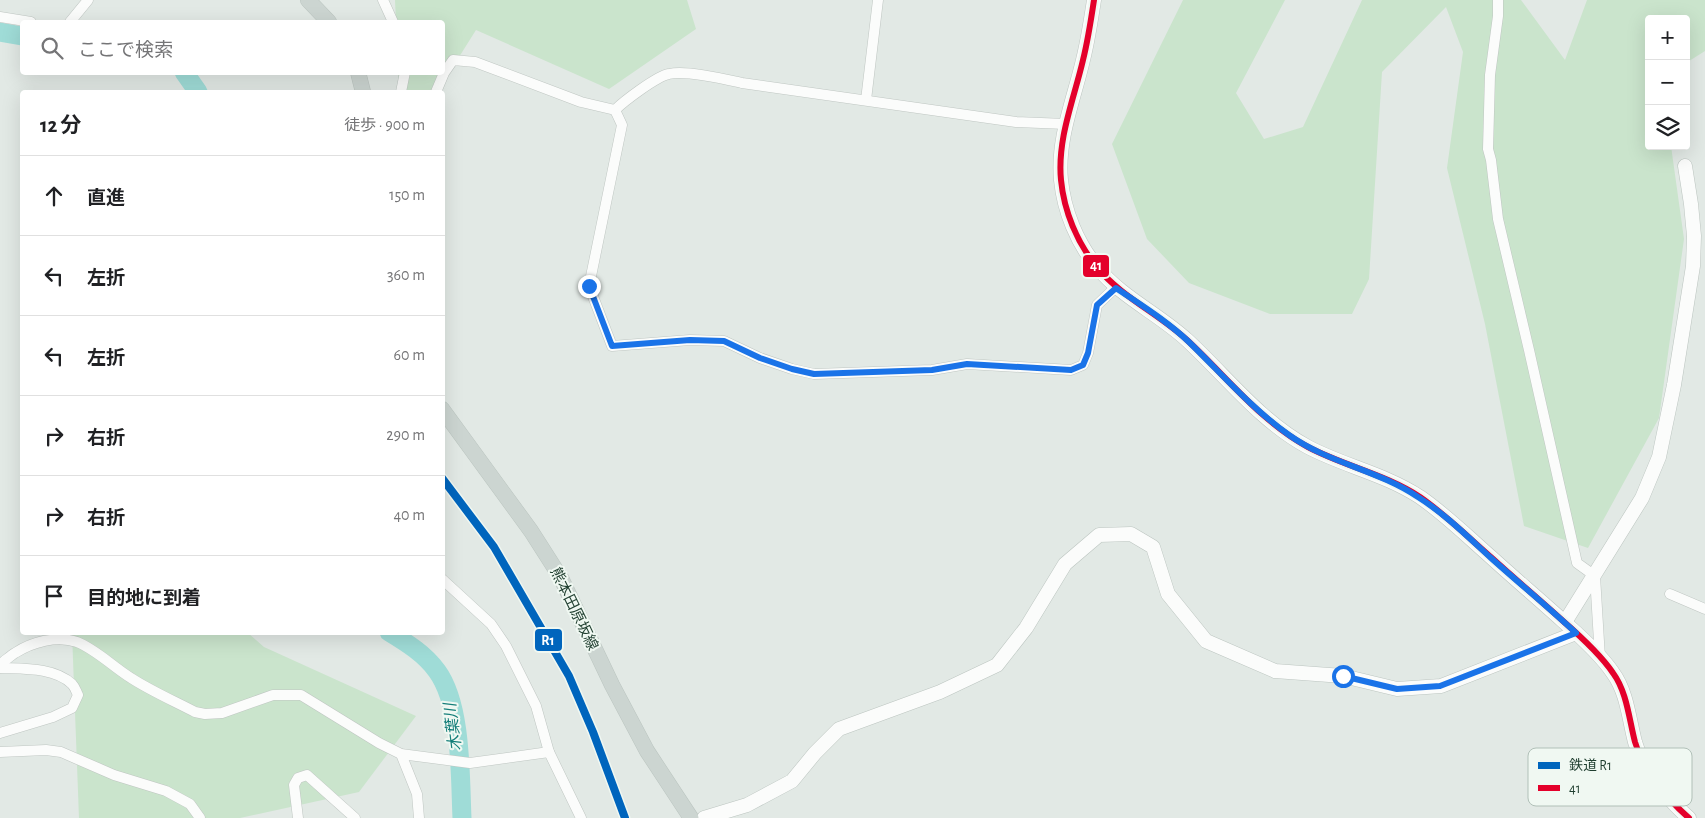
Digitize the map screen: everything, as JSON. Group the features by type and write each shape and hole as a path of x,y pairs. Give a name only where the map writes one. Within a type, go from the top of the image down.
{"main road":[{"path":"308,0 327,20"},
{"path":"359,75 362,90"},
{"name":"熊本田原坂線","path":"445,413 531,531 561,578 616,694 647,751 691,818"}],"street":[{"path":"72,20 88,0"},
{"path":"384,0 392,20"},
{"path":"866,100 878,0"},
{"path":"1094,0 1083,60 1066,124 1061,154 1061,180 1067,211 1081,243 1097,267 1116,288 1167,323 1188,341 1264,417 1308,447 1342,463 1393,482 1418,496 1448,518 1565,622 1613,673 1620,686 1637,748"},
{"path":"1498,0 1498,16 1490,75 1488,149 1498,219 1576,563 1595,576"},
{"path":"0,17 20,20"},
{"path":"445,71 452,60 475,62 581,102 615,110 656,80 670,74 698,74 742,83 1016,122 1066,124"},
{"path":"401,90 404,75"},
{"path":"437,90 443,75"},
{"path":"615,110 622,125 589,286 612,346 690,340 724,341 760,358 814,374 932,370 967,364 1071,370 1083,365 1088,353 1097,305 1116,288"},
{"path":"1565,622 1642,498 1659,457 1668,422 1692,266 1694,236 1692,204 1686,166"},
{"path":"704,818 747,805 792,782 815,753 839,728 940,692 997,665 1026,628 1065,564 1099,535 1131,534 1153,547 1168,594 1206,641 1275,671 1343,676 1397,689 1440,686 1576,633"},
{"path":"1595,576 1600,658"},
{"path":"445,583 491,624 506,646 536,706 548,752 581,818"},
{"path":"1670,594 1705,609"},
{"path":"0,664 13,654 38,642 54,640 76,642 89,648 132,679 195,712 205,714 222,713 273,695 301,695 379,743 401,754 470,764 548,752"},
{"path":"0,668 38,670 58,676 73,685 78,695 72,708 53,717 0,733"},
{"path":"0,752 46,750 61,752 114,775 166,791 190,804 200,818"},
{"path":"401,754 417,794 419,818"},
{"path":"298,818 294,785 298,778 307,775 355,818"},
{"path":"1676,806 1684,816"}],"green space":[{"path":"395,0 687,0 696,29 609,89 476,30 438,90 400,90 398,75 445,75 445,20 396,20"},
{"path":"1183,0 1285,0 1236,93 1264,139 1303,127 1362,0 1521,0 1565,60 1587,0 1705,0 1705,51 1690,60 1690,15 1645,15 1645,150 1672,150 1684,239 1659,418 1588,548 1524,526 1485,324 1447,168 1463,52 1446,7 1382,72 1369,279 1352,314 1270,314 1189,283 1147,239 1112,144"},
{"path":"72,635 250,635 264,647 416,716 359,792 240,818 79,818"}],"waterway":[{"name":"木葉川","path":"0,32 20,36"},
{"name":"木葉川","path":"186,75 197,90"},
{"name":"木葉川","path":"394,635 427,659 445,685 451,702 458,741 462,818"}],"rail line":[{"name":"R1","path":"445,482 494,547 569,676 593,732 625,818"}],"transit line":[{"name":"41","path":"1094,0 1085,52 1067,119 1060,165 1068,215 1083,248 1090,258 1117,287 1187,340 1244,398 1274,425 1322,454 1407,489 1457,526 1583,639 1602,659 1618,680 1622,689 1637,748"},
{"name":"41","path":"1677,806 1689,818"}],"route":[{"path":"589,286 612,346 690,340 724,341 760,358 814,374 932,370 967,364 1071,370 1083,365 1088,353 1097,305 1116,288 1167,323 1188,341 1264,417 1290,436 1342,463 1393,482 1418,496 1448,518 1576,633 1440,686 1397,689 1343,676"}]}
